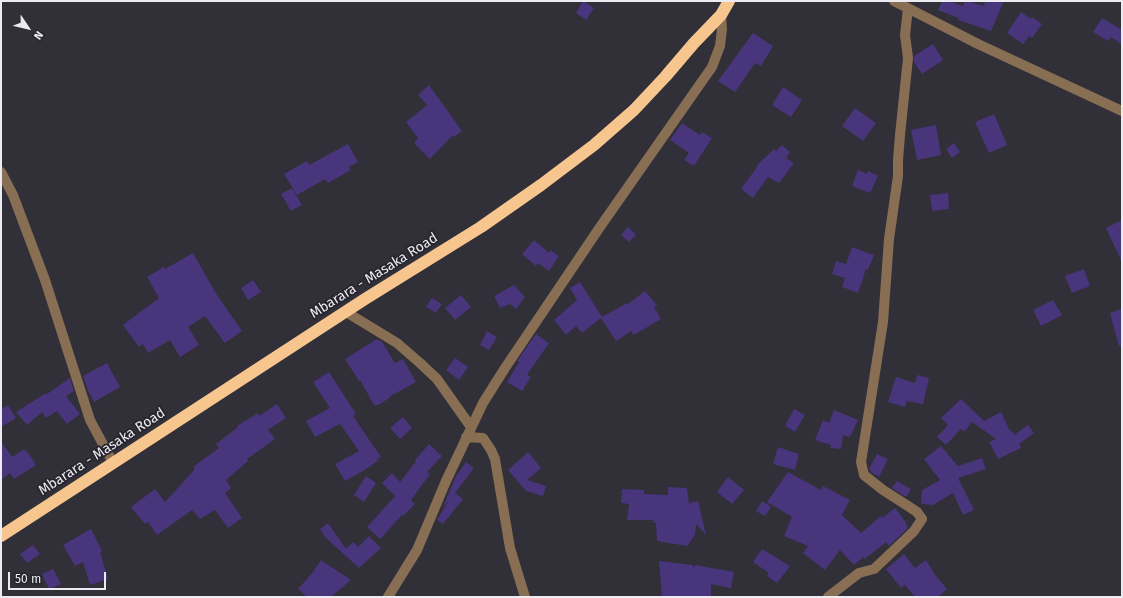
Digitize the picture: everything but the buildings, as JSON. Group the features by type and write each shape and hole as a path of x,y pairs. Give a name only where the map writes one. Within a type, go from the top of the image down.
{"highway":[{"name":"Mbarara - Masaka Road","path":"1,536 346,312 481,227 594,145 634,110 660,83 694,43 721,15 729,1"}],"street":[{"path":"894,1 978,44 1122,111"},
{"path":"828,597 859,573 874,569 914,531 922,519 917,512 883,490 864,475 861,462 883,322 889,239 898,176 900,135 908,58 905,35 908,8"},
{"path":"388,597 417,550 446,481 483,403 600,227 712,67 720,46 722,29 721,15"},
{"path":"1,172 13,195 45,280 90,420 113,463"},
{"path":"346,312 397,343 437,379 471,427"},
{"path":"466,437 483,438 495,459 510,548 525,597"}]}
